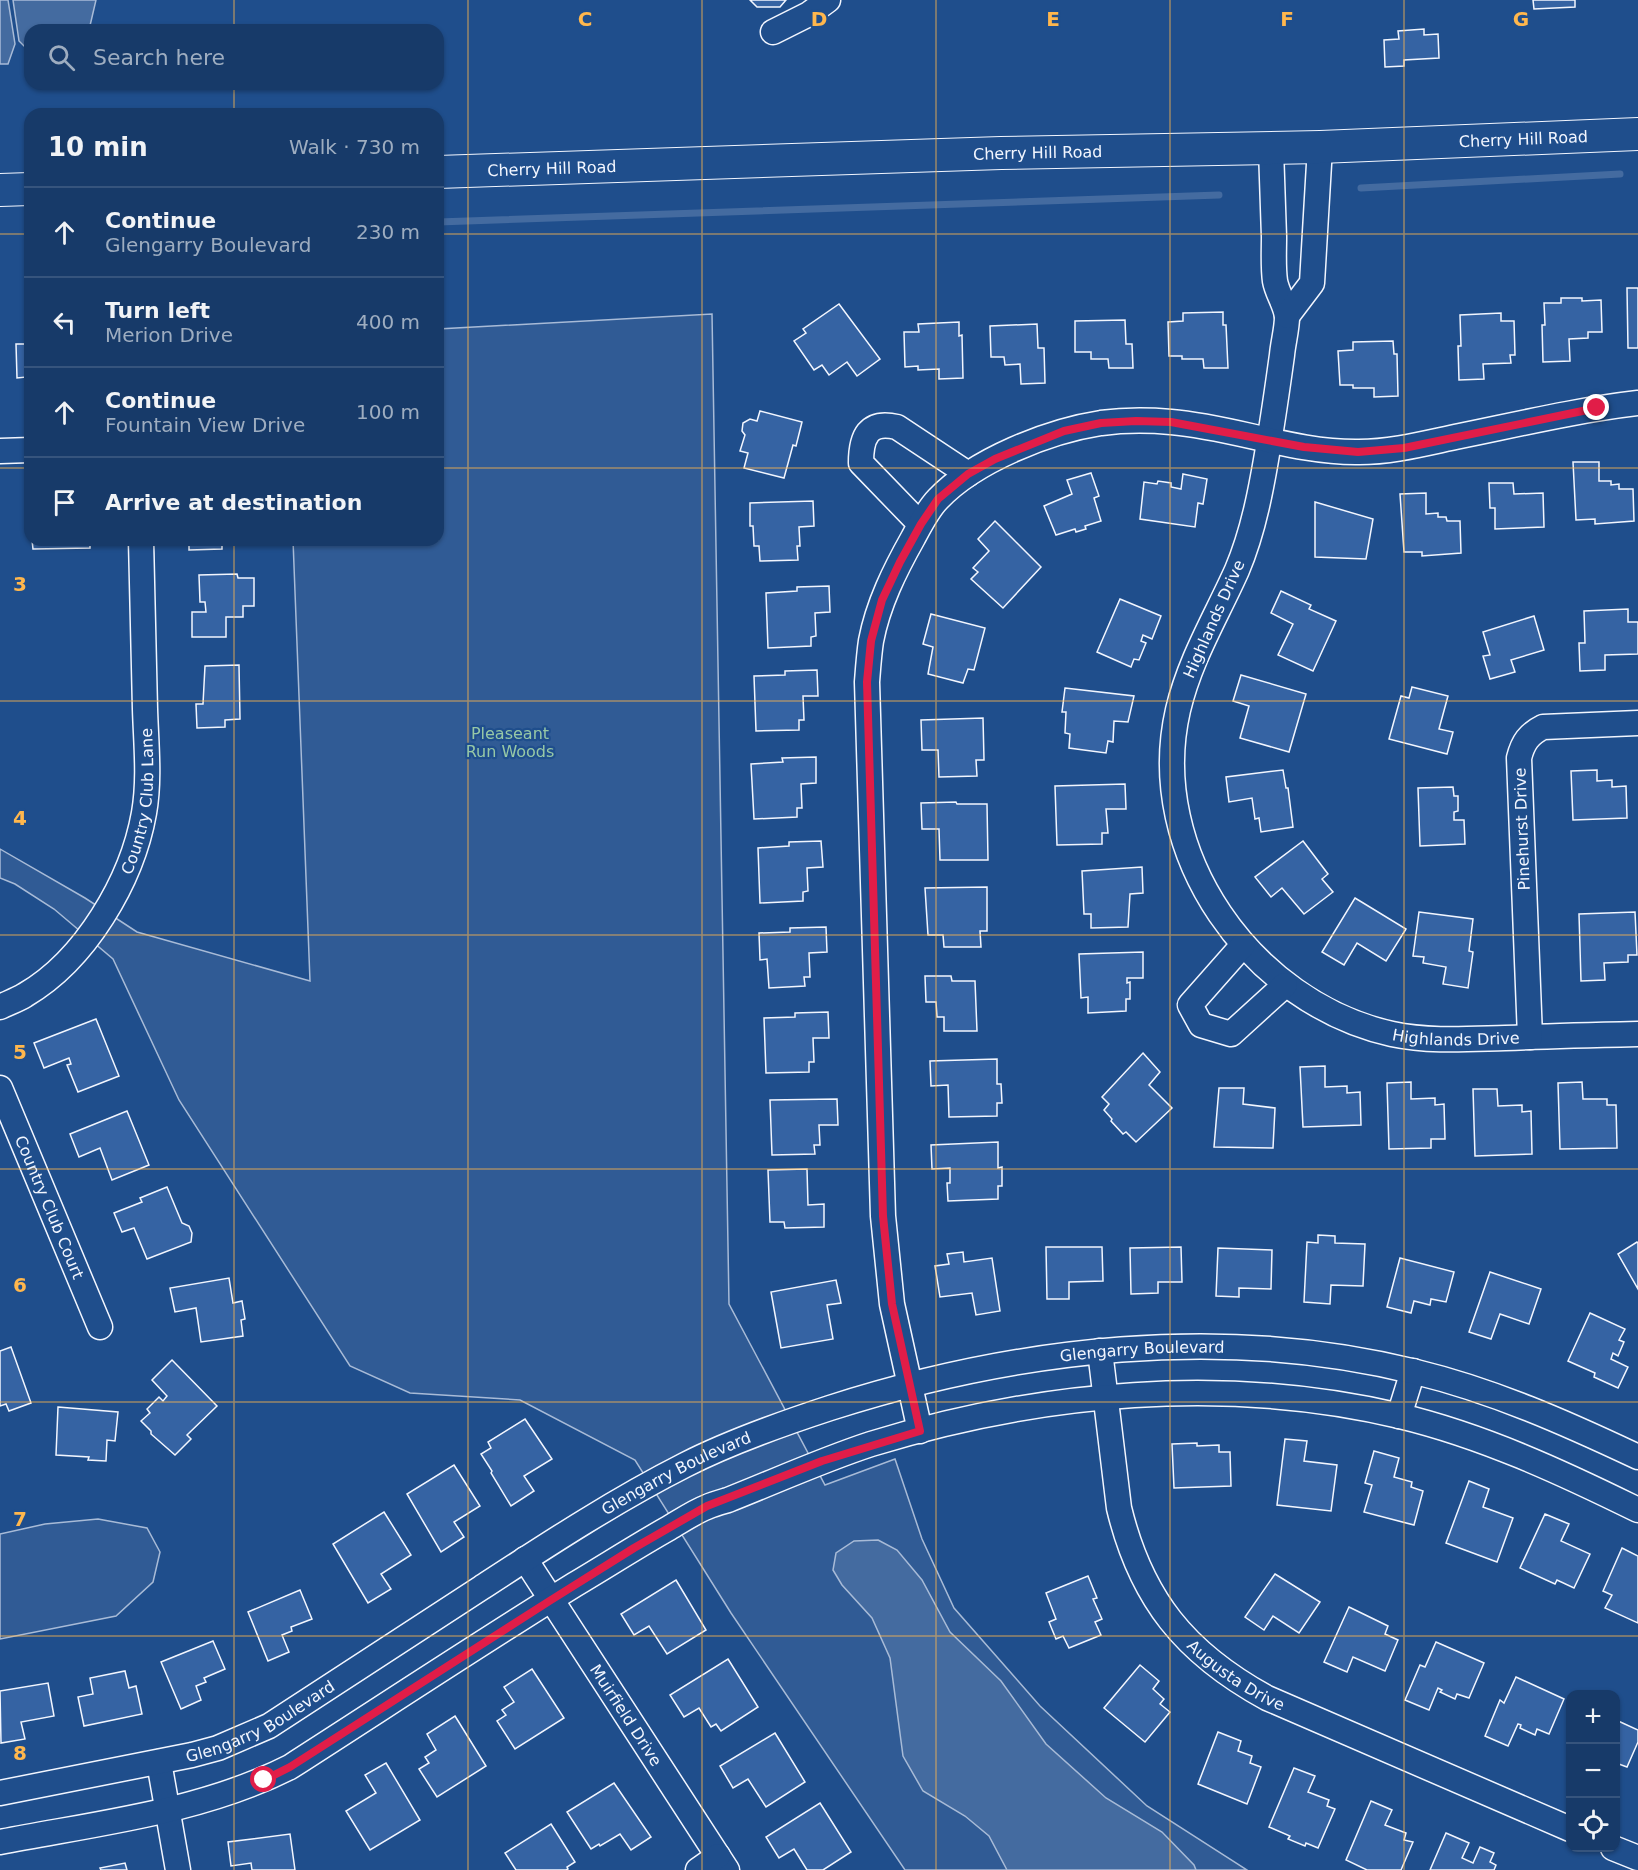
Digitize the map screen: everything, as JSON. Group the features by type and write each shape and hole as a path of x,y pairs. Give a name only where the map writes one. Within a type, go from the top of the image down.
{"main road":[{"name":"Cherry Hill Road","path":"444,172 1000,153 1320,147 1638,134"},
{"path":"0,190 24,189"}],"street":[{"path":"773,32 809,14 828,0"},
{"name":"Highlands Drive","path":"1287,316 1312,283 1320,147"},
{"name":"Highlands Drive","path":"1271,148 1275,281 1287,316 1270,441 1248,542 1189,672 1178,712 1174,746 1175,796 1181,829 1189,853 1213,902 1243,945 1285,985 1337,1015 1393,1034 1444,1040 1638,1034"},
{"path":"920,1431 892,1304 883,1216 867,682 871,641 882,600 921,524 938,499 968,474 995,459 1064,431 1101,423 1171,422 1334,452 1382,451 1597,408 1638,404"},
{"path":"921,524 861,463 861,445 870,429 884,424 897,427 968,474"},
{"path":"0,452 24,450"},
{"name":"Country Club Lane","path":"0,1007 25,995 52,975 77,951 116,895 138,839 147,787 141,546"},
{"name":"Pinehurst Drive","path":"1530,1037 1519,758 1522,746 1532,732 1543,727 1638,723"},
{"path":"1243,945 1190,1005 1201,1025 1231,1034 1285,985"},
{"name":"Country Club Court","path":"0,1088 100,1327"},
{"name":"Glengarry Boulevard","path":"0,1793 219,1748 269,1726 525,1559 618,1502 687,1464 806,1416 909,1385 1010,1363 1100,1352 1178,1347 1257,1348 1336,1357 1413,1371 1466,1385 1530,1408 1638,1457"},
{"name":"Augusta Drive","path":"1100,1352 1119,1508 1133,1556 1147,1586 1165,1614 1186,1640 1238,1682 1267,1698 1566,1827"},
{"path":"1399,1416 1413,1371"},
{"path":"0,1842 168,1809 235,1792 290,1767 634,1548 707,1506 822,1461 920,1431 1016,1409 1106,1398 1181,1394 1256,1395 1328,1402 1399,1416 1456,1431 1506,1449 1638,1510"},
{"name":"Muirfield Drive","path":"525,1559 723,1863"},
{"path":"159,1762 178,1870"},
{"path":"1620,1851 1638,1858"},
{"path":"698,1870 723,1863"}],"green space":[{"name":"Pleaseant Run Woods","path":"712,314 729,1304 825,1485 895,1459 922,1539 954,1608 1040,1706 1147,1806 1247,1870 905,1870 731,1613 635,1460 520,1400 410,1393 350,1366 179,1100 113,959 54,909 15,884 0,878 0,849 85,898 137,932 310,981 293,546 444,546 444,329"},
{"path":"98,1519 147,1528 160,1552 153,1582 116,1616 0,1639 0,1534 45,1524"}],"shaded area":[{"path":"0,0 8,0 15,44 8,64 0,64"},
{"path":"13,0 96,0 90,24 24,24 24,46 19,41"},
{"path":"878,1540 897,1550 922,1580 950,1632 1001,1681 1046,1744 1106,1798 1162,1832 1194,1865 1196,1870 1007,1870 989,1836 965,1816 923,1791 903,1756 890,1658 872,1618 842,1585 833,1570 836,1553 854,1541"}],"building":[{"path":"750,0 786,0 780,7 757,7"},
{"path":"1533,0 1575,0 1575,7 1534,9"},
{"path":"1424,29 1424,35 1438,34 1439,58 1404,60 1404,66 1385,67 1384,40 1399,39 1398,31"},
{"path":"1627,288 1638,288 1638,348 1628,348"},
{"path":"1561,298 1582,298 1582,301 1601,300 1602,332 1588,332 1588,338 1569,339 1570,361 1543,362 1544,303 1561,303"},
{"path":"839,304 880,359 857,376 847,362 829,375 822,365 814,370 794,341 806,333 803,329"},
{"path":"1223,312 1223,325 1226,325 1228,368 1204,368 1203,359 1182,359 1182,356 1169,356 1168,322 1183,321 1183,313"},
{"path":"1501,313 1501,321 1514,321 1515,355 1510,355 1511,363 1483,364 1484,379 1459,380 1460,315"},
{"path":"1125,320 1126,344 1132,344 1133,368 1109,368 1108,359 1091,359 1091,352 1075,352 1075,321"},
{"path":"959,322 959,336 962,335 963,378 939,379 939,369 918,370 918,366 905,367 904,332 919,332 918,324"},
{"path":"1037,324 1038,348 1044,348 1045,383 1021,384 1020,364 1005,365 1004,357 991,357 990,326"},
{"path":"1393,341 1394,354 1397,354 1398,396 1374,397 1374,388 1353,388 1353,385 1340,385 1338,351 1353,350 1353,342"},
{"path":"16,344 24,344 24,377 17,378"},
{"path":"760,411 802,422 784,478 744,468 748,453 740,451 745,435 742,431 743,423 750,419 757,421"},
{"path":"1573,462 1599,462 1599,481 1611,481 1611,485 1619,484 1619,489 1633,489 1634,521 1595,524 1595,519 1576,520"},
{"path":"1091,473 1099,496 1094,498 1101,521 1085,526 1086,529 1076,532 1075,529 1056,535 1044,506 1072,494 1067,480"},
{"path":"1183,474 1207,479 1203,504 1198,503 1195,527 1140,519 1144,482 1171,483 1171,487 1181,489"},
{"path":"1489,483 1513,483 1514,494 1543,493 1544,527 1495,529 1495,508 1490,508"},
{"path":"1426,493 1426,514 1438,513 1438,517 1446,517 1447,521 1460,521 1461,553 1422,556 1422,552 1404,552 1400,494"},
{"path":"813,501 814,526 799,527 798,560 760,561 759,546 754,546 753,526 750,526 750,503"},
{"path":"1315,502 1373,519 1366,559 1315,557"},
{"path":"995,521 1041,567 1003,608 971,579 978,572 973,568 989,551 978,539"},
{"path":"33,546 90,546 90,548 33,549"},
{"path":"189,546 222,546 222,549 189,550"},
{"path":"237,574 238,578 254,578 254,606 243,606 243,617 226,617 226,637 192,637 192,612 206,612 205,602 200,602 199,575"},
{"path":"829,586 830,612 815,613 816,636 811,637 811,646 768,648 766,593 797,591 797,587"},
{"path":"1281,591 1311,605 1309,609 1336,621 1313,671 1278,655 1293,624 1271,613"},
{"path":"1120,599 1161,616 1152,639 1143,635 1141,641 1146,643 1139,660 1134,659 1131,667 1097,652"},
{"path":"1628,609 1628,622 1638,622 1638,654 1605,655 1605,670 1580,671 1579,643 1585,643 1584,611"},
{"path":"931,614 985,628 974,670 968,669 963,683 928,674 933,647 923,644"},
{"path":"1534,616 1544,650 1511,660 1515,672 1490,679 1483,656 1490,655 1483,632"},
{"path":"239,665 240,719 225,720 225,727 197,728 196,704 203,704 205,666"},
{"path":"817,670 818,696 803,696 804,720 799,720 799,730 756,731 754,676 785,675 785,671"},
{"path":"1241,675 1306,694 1289,752 1240,738 1249,706 1233,701"},
{"path":"1412,687 1448,696 1439,729 1453,732 1447,754 1389,739 1401,696 1409,698"},
{"path":"1065,688 1134,696 1128,722 1114,721 1113,742 1108,741 1106,753 1069,748 1070,734 1065,733 1066,712 1062,712"},
{"path":"983,718 984,760 976,760 977,776 939,777 938,750 922,750 921,720"},
{"path":"816,757 816,783 801,784 802,808 797,808 797,817 754,819 751,764 783,762 782,758"},
{"path":"1283,770 1286,788 1288,788 1293,827 1261,832 1259,818 1255,819 1252,798 1229,802 1226,777"},
{"path":"1597,770 1597,781 1612,780 1612,787 1626,786 1627,818 1573,820 1571,771"},
{"path":"1125,784 1126,809 1106,809 1108,833 1102,833 1102,844 1057,845 1055,786"},
{"path":"1453,787 1454,796 1458,796 1458,811 1454,812 1454,820 1464,820 1465,844 1420,846 1418,788"},
{"path":"956,802 957,804 987,804 988,860 940,860 939,829 922,829 921,803"},
{"path":"821,841 823,867 807,868 808,891 803,892 803,901 760,903 758,848 789,846 789,842"},
{"path":"1303,841 1328,874 1322,879 1333,892 1304,914 1282,888 1271,897 1255,877"},
{"path":"1142,867 1143,893 1130,894 1128,927 1091,928 1091,914 1084,914 1082,871"},
{"path":"987,887 987,931 980,931 981,947 944,947 943,935 928,935 925,888"},
{"path":"1355,898 1406,929 1386,961 1357,943 1344,965 1322,952"},
{"path":"1419,912 1473,919 1469,951 1473,952 1468,988 1443,984 1446,967 1423,963 1424,957 1413,956"},
{"path":"1635,912 1637,955 1628,955 1628,962 1604,963 1605,980 1581,981 1579,914"},
{"path":"826,927 827,952 809,953 810,977 804,977 805,986 769,988 767,959 760,960 759,933 790,932 790,928"},
{"path":"1143,952 1143,978 1127,978 1127,983 1130,982 1130,999 1126,999 1126,1011 1088,1013 1088,997 1081,998 1079,954"},
{"path":"925,976 951,976 952,981 975,981 977,1031 944,1031 944,1017 937,1017 936,1002 926,1002"},
{"path":"828,1012 829,1038 813,1038 814,1062 809,1062 809,1072 766,1073 764,1018 795,1017 795,1013"},
{"path":"96,1019 119,1076 78,1092 67,1065 71,1064 69,1058 44,1068 34,1043"},
{"path":"1143,1053 1160,1072 1149,1085 1172,1108 1136,1142 1126,1132 1123,1134 1111,1121 1112,1119 1104,1110 1109,1104 1102,1097"},
{"path":"997,1059 997,1084 1001,1084 1002,1103 997,1103 997,1116 949,1117 948,1085 931,1086 930,1061"},
{"path":"1325,1066 1325,1087 1347,1086 1347,1093 1360,1092 1361,1125 1303,1127 1300,1067"},
{"path":"1411,1082 1411,1099 1435,1098 1435,1105 1444,1104 1445,1139 1431,1139 1431,1148 1389,1149 1387,1083"},
{"path":"1582,1082 1583,1099 1607,1099 1607,1105 1616,1105 1617,1148 1560,1149 1558,1083"},
{"path":"1219,1088 1244,1088 1243,1104 1275,1108 1273,1148 1214,1147"},
{"path":"1473,1089 1497,1089 1498,1106 1522,1105 1522,1112 1531,1111 1532,1154 1475,1156"},
{"path":"837,1099 838,1125 819,1125 820,1145 814,1145 815,1154 772,1155 770,1100"},
{"path":"127,1111 149,1165 112,1180 100,1148 79,1157 70,1134"},
{"path":"998,1142 998,1168 1002,1167 1002,1186 998,1186 998,1199 948,1201 947,1183 950,1183 950,1168 932,1169 931,1145"},
{"path":"807,1169 808,1205 824,1204 824,1227 785,1228 784,1222 770,1222 768,1170"},
{"path":"167,1187 182,1223 189,1226 192,1233 191,1242 147,1259 134,1228 122,1232 114,1213 142,1202 140,1198"},
{"path":"1318,1235 1335,1236 1335,1243 1365,1244 1363,1286 1331,1285 1330,1304 1304,1302 1307,1242 1318,1243"},
{"path":"1638,1243 1638,1289 1618,1254"},
{"path":"1046,1247 1102,1247 1103,1281 1069,1282 1069,1299 1047,1299"},
{"path":"1181,1247 1182,1282 1158,1282 1158,1293 1131,1294 1130,1248"},
{"path":"1218,1248 1272,1250 1271,1289 1239,1288 1239,1297 1216,1296"},
{"path":"963,1252 964,1262 992,1258 1000,1311 976,1315 972,1293 940,1297 935,1266 949,1264 947,1254"},
{"path":"1400,1258 1454,1272 1446,1302 1431,1299 1430,1305 1414,1301 1411,1313 1387,1307"},
{"path":"1490,1272 1541,1289 1529,1324 1500,1314 1491,1339 1469,1332"},
{"path":"229,1278 233,1303 242,1301 245,1319 241,1320 243,1336 201,1342 196,1308 175,1312 170,1288"},
{"path":"836,1280 841,1303 827,1305 833,1339 781,1348 771,1292"},
{"path":"1590,1313 1625,1329 1619,1340 1624,1342 1618,1356 1613,1353 1611,1359 1628,1367 1618,1388 1594,1377 1595,1373 1568,1361"},
{"path":"11,1347 31,1403 9,1411 6,1404 0,1406 0,1351"},
{"path":"172,1360 217,1406 187,1435 191,1439 175,1455 151,1434 151,1431 141,1421 150,1413 147,1409 159,1397 163,1401 167,1396 152,1380"},
{"path":"58,1407 118,1412 115,1441 107,1440 106,1461 88,1460 89,1457 56,1455"},
{"path":"525,1419 552,1459 524,1476 534,1491 511,1506 481,1454 491,1448 488,1442"},
{"path":"1285,1439 1307,1441 1304,1461 1337,1465 1331,1511 1277,1505"},
{"path":"1197,1443 1197,1446 1219,1445 1219,1452 1230,1452 1231,1486 1174,1488 1172,1444"},
{"path":"1374,1451 1399,1458 1394,1477 1412,1482 1411,1487 1423,1491 1414,1525 1364,1512 1372,1485 1365,1483"},
{"path":"454,1465 480,1506 454,1522 464,1537 441,1552 407,1494"},
{"path":"1469,1481 1489,1489 1483,1507 1513,1518 1497,1562 1446,1543"},
{"path":"384,1512 411,1555 381,1574 391,1589 368,1603 333,1544"},
{"path":"1545,1514 1569,1524 1561,1541 1590,1554 1574,1588 1557,1580 1555,1584 1520,1568"},
{"path":"1622,1548 1638,1556 1638,1623 1605,1608 1612,1595 1603,1591"},
{"path":"1275,1574 1320,1602 1299,1633 1273,1616 1264,1630 1245,1617"},
{"path":"1088,1576 1097,1598 1093,1599 1102,1619 1095,1622 1101,1635 1069,1648 1063,1636 1056,1639 1049,1622 1056,1619 1046,1593"},
{"path":"676,1580 706,1630 667,1654 649,1626 634,1635 621,1614"},
{"path":"300,1590 312,1619 291,1627 292,1631 282,1635 289,1652 268,1661 248,1612"},
{"path":"1349,1607 1388,1626 1385,1634 1398,1640 1385,1671 1353,1657 1347,1672 1324,1662"},
{"path":"213,1641 225,1669 204,1678 206,1682 196,1686 201,1700 181,1709 161,1662"},
{"path":"1436,1642 1484,1663 1469,1698 1457,1694 1455,1699 1440,1692 1442,1690 1438,1688 1429,1710 1405,1700 1420,1665 1425,1667"},
{"path":"728,1659 758,1707 721,1731 716,1724 711,1727 699,1708 684,1717 670,1695"},
{"path":"1140,1665 1159,1681 1153,1689 1164,1699 1160,1704 1170,1712 1145,1742 1104,1708"},
{"path":"532,1669 564,1718 515,1749 497,1721 506,1715 502,1710 514,1702 504,1687"},
{"path":"125,1671 129,1688 136,1686 142,1714 84,1726 78,1697 93,1694 90,1678"},
{"path":"1516,1677 1564,1699 1549,1734 1537,1729 1535,1735 1520,1728 1521,1725 1518,1724 1508,1746 1485,1736 1500,1700 1504,1703"},
{"path":"48,1683 54,1716 21,1722 25,1739 1,1743 0,1691"},
{"path":"455,1716 486,1766 437,1797 419,1769 429,1763 425,1757 436,1750 427,1734"},
{"path":"1620,1722 1638,1730 1638,1742 1627,1767 1620,1764"},
{"path":"1218,1732 1241,1741 1238,1751 1252,1756 1250,1763 1261,1767 1247,1804 1198,1784"},
{"path":"775,1733 805,1782 766,1807 748,1779 733,1788 720,1766"},
{"path":"386,1763 420,1820 370,1850 346,1811 376,1793 365,1775"},
{"path":"1294,1768 1315,1776 1308,1792 1329,1800 1327,1806 1335,1809 1318,1848 1306,1843 1305,1846 1288,1839 1290,1836 1269,1827"},
{"path":"614,1783 651,1837 631,1850 620,1834 591,1849 567,1812"},
{"path":"1371,1801 1392,1810 1385,1825 1406,1833 1404,1840 1413,1842 1401,1870 1367,1870 1346,1860"},
{"path":"820,1803 851,1852 823,1870 807,1870 794,1849 779,1858 766,1837"},
{"path":"551,1824 575,1862 566,1870 516,1870 505,1853"},
{"path":"1446,1833 1469,1843 1462,1858 1473,1863 1480,1847 1494,1853 1490,1862 1496,1865 1494,1870 1430,1870"},
{"path":"290,1834 295,1870 252,1870 251,1863 231,1866 228,1842"},
{"path":"125,1863 127,1870 101,1870 100,1868"}],"waterway":[{"path":"1361,188 1620,174"},
{"path":"444,222 1219,195"}],"route":[{"path":"264,1780 290,1767 634,1548 707,1506 822,1461 920,1431 892,1304 883,1216 867,682 871,641 882,600 921,524 938,499 968,474 995,459 1064,431 1101,423 1171,422 1334,452 1358,452 1404,448 1597,408"}]}
